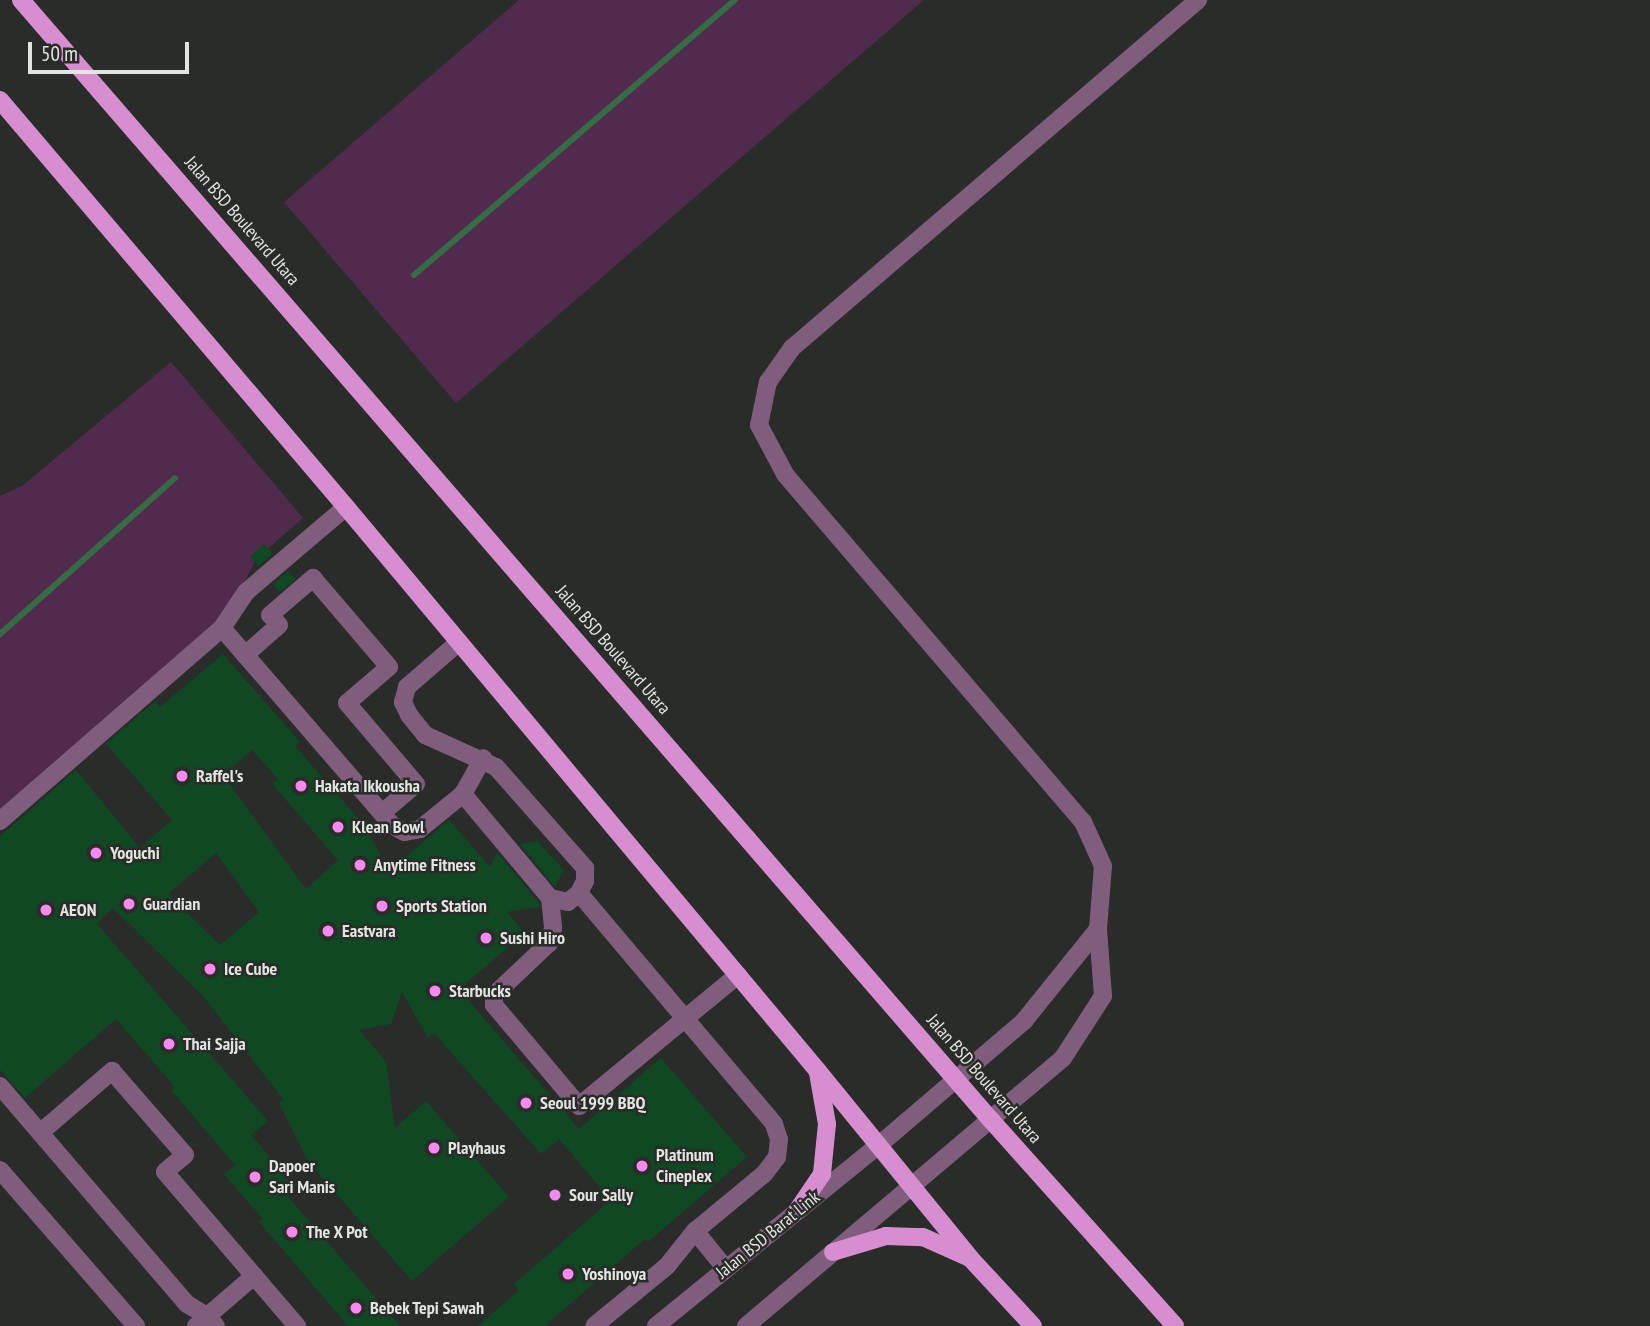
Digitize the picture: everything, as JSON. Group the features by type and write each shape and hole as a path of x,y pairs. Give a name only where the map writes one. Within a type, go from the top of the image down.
{"main road":[{"name":"Jalan BSD Boulevard Utara","path":"21,0 991,1120 1175,1326"},
{"path":"0,100 346,507 817,1070 971,1259 1033,1326"},
{"path":"797,1211 822,1174 827,1124 817,1070"},
{"path":"833,1252 886,1236 923,1237 971,1259"}],"street":[{"path":"746,1326 914,1187 1063,1058 1103,996 1098,929 1103,866 1083,822 785,474 759,425 768,382 792,348 1198,0"},
{"path":"0,821 222,628 246,592 346,507"},
{"path":"245,655 279,625 271,615 313,579 389,667 347,703 416,784 382,813"},
{"path":"222,628 393,826 405,832 420,829 463,794 483,758"},
{"path":"459,642 407,687 403,702 409,715 425,735 483,758 496,767 585,868 585,881 579,893 568,902 550,898"},
{"path":"463,794 550,898 553,928 549,943 494,995 494,1005 579,1106 738,975"},
{"path":"579,893 774,1124 779,1139 776,1157 764,1174 695,1231 667,1266 593,1326"},
{"name":"Jalan BSD Barat Link","path":"656,1326 879,1145 1024,1021 1098,929"},
{"path":"41,1132 112,1071 185,1155 165,1172 298,1326"},
{"path":"0,1086 206,1323 254,1276"},
{"path":"0,1170 136,1326"},
{"path":"695,1231 726,1269"}],"shaded area":[{"path":"519,0 924,0 456,403 284,202"},
{"path":"171,362 303,518 257,558 221,624 0,811 0,496 22,486"}],"building":[{"path":"264,544 273,554 259,566 250,557"},
{"path":"288,571 295,579 280,592 273,584"},
{"path":"223,654 300,742 295,746 365,826 389,871 449,820 490,867 497,852 540,907 507,912 525,933 463,986 473,998 469,1001 579,1129 661,1058 747,1157 648,1242 645,1239 545,1326 478,1326 519,1290 514,1284 611,1200 559,1139 541,1154 434,1033 428,1038 402,992 391,1024 359,1030 386,1061 395,1128 426,1101 509,1197 412,1281 308,1161 279,1103 283,1099 203,996 113,908 97,924 268,1121 251,1135 292,1184 283,1191 400,1326 348,1326 259,1222 263,1219 224,1174 235,1165 171,1090 175,1087 116,1019 25,1098 0,1070 0,836 76,770 140,848 172,820 106,744 155,701 160,707","holes":["252,750 278,779 272,784 338,860 306,889 223,775","216,853 259,912 220,945 168,894"]},
{"path":"537,841 564,870 555,887 520,844"}],"waterway":[{"path":"414,275 735,0"},
{"path":"0,634 175,478"}],"place":[{"name":"Raffel's","path":"182,776"},
{"name":"Hakata Ikkousha","path":"301,786"},
{"name":"Klean Bowl","path":"338,827"},
{"name":"Yoguchi","path":"96,853"},
{"name":"Anytime Fitness","path":"360,865"},
{"name":"Guardian","path":"129,904"},
{"name":"Sports Station","path":"382,906"},
{"name":"AEON","path":"46,910"},
{"name":"Eastvara","path":"328,931"},
{"name":"Sushi Hiro","path":"486,938"},
{"name":"Ice Cube","path":"210,969"},
{"name":"Starbucks","path":"435,991"},
{"name":"Thai Sajja","path":"169,1044"},
{"name":"Seoul 1999 BBQ","path":"526,1103"},
{"name":"Playhaus","path":"434,1148"},
{"name":"Platinum Cineplex","path":"642,1166"},
{"name":"Dapoer Sari Manis","path":"255,1177"},
{"name":"Sour Sally","path":"555,1195"},
{"name":"The X Pot","path":"292,1232"},
{"name":"Yoshinoya","path":"568,1274"},
{"name":"Bebek Tepi Sawah","path":"356,1308"}]}
